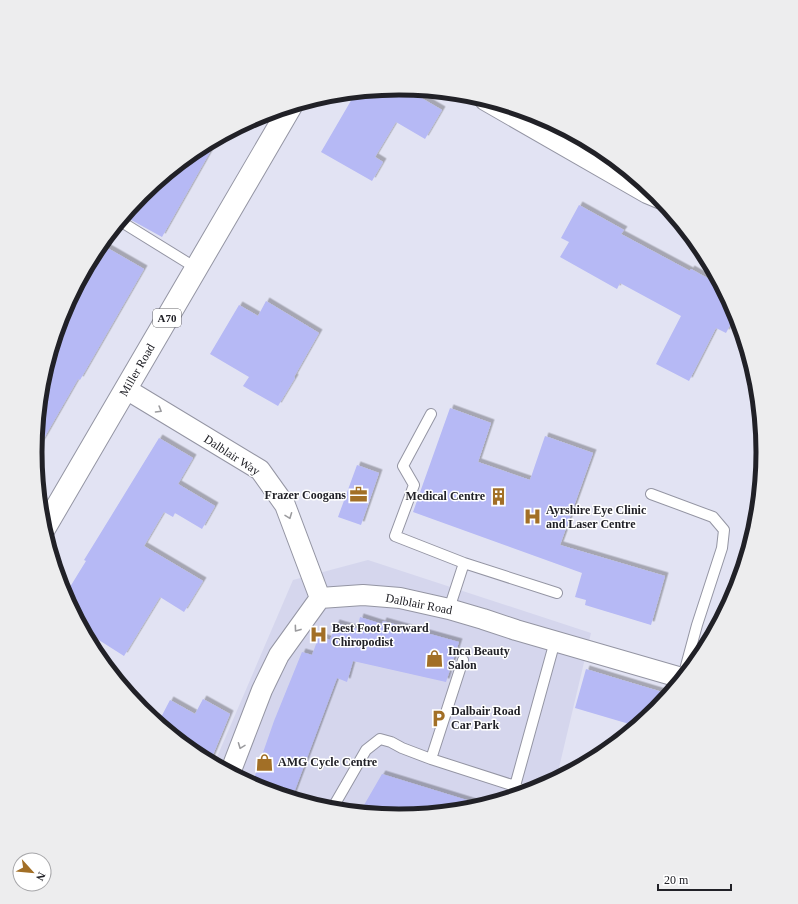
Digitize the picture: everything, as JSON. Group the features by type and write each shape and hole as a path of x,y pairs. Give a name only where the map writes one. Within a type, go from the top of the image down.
{"main road":[{"name":"Miller Road","path":"49,521 287,113"}],"street":[{"path":"504,111 641,190"},
{"name":"Dalblair Way","path":"126,390 260,470 285,505 320,598"},
{"name":"Dalblair Road","path":"320,598 364,595 400,598 449,609 676,676"},
{"path":"232,767 262,690 279,654 320,598"}],"lane":[{"path":"125,224 196,268"},
{"path":"430,414 403,466 414,484 395,536 464,563 557,593"},
{"path":"651,494 713,517 724,530 722,548 686,663"},
{"path":"449,609 464,563"},
{"path":"515,786 555,641"},
{"path":"432,759 463,660"},
{"path":"335,803 366,750 380,739 432,759 519,788"}],"shaded area":[{"path":"368,560 591,633 558,771 536,782 491,797 446,806 399,809 352,806 307,797 262,782 216,759 293,580"}],"building":[{"path":"399,95 418,96 442,110 425,139 396,122 375,157 383,162 372,181 321,152 353,98"},
{"path":"212,148 162,237 129,219 164,184 182,169"},
{"path":"579,205 624,230 621,234 690,271 691,269 711,280 732,322 726,333 716,328 689,381 656,364 681,316 620,283 617,289 560,257 569,242 561,238"},
{"path":"107,248 144,269 80,380 78,379 42,441 45,405 49,382 61,337 79,294 90,273"},
{"path":"266,301 319,333 278,406 243,386 249,377 210,354 239,305 258,316"},
{"name":"Medical Centre","path":"450,408 491,423 478,462 530,480 545,436 593,453 560,545 665,576 651,625 585,605 586,600 575,597 582,573 413,512"},
{"path":"159,438 193,458 178,484 215,506 202,529 175,513 173,517 164,512 144,546 203,581 184,612 160,597 124,656 94,637 69,589 86,561 84,560"},
{"name":"Frazer Coogans","path":"357,465 379,473 361,525 338,517"},
{"path":"360,617 382,624 383,621 459,642 446,682 353,661 347,682 337,678 294,793 254,778 274,721 302,652 312,655 319,636 330,640 336,623 357,629"},
{"path":"586,669 662,692 629,724 575,708"},
{"path":"203,699 230,714 212,756 182,735 161,717 170,700 195,714"},
{"path":"382,774 471,801 422,808 399,809 363,807"}],"place":[{"name":"Frazer Coogans","path":"359,495"},
{"name":"Medical Centre","path":"498,496"},
{"name":"Ayrshire Eye Clinic and Laser Centre","path":"533,517"},
{"name":"Best Foot Forward Chiropodist","path":"319,635"},
{"name":"Inca Beauty Salon","path":"435,658"},
{"name":"Dalbair Road Car Park","path":"438,718"},
{"name":"AMG Cycle Centre","path":"265,762"}]}
